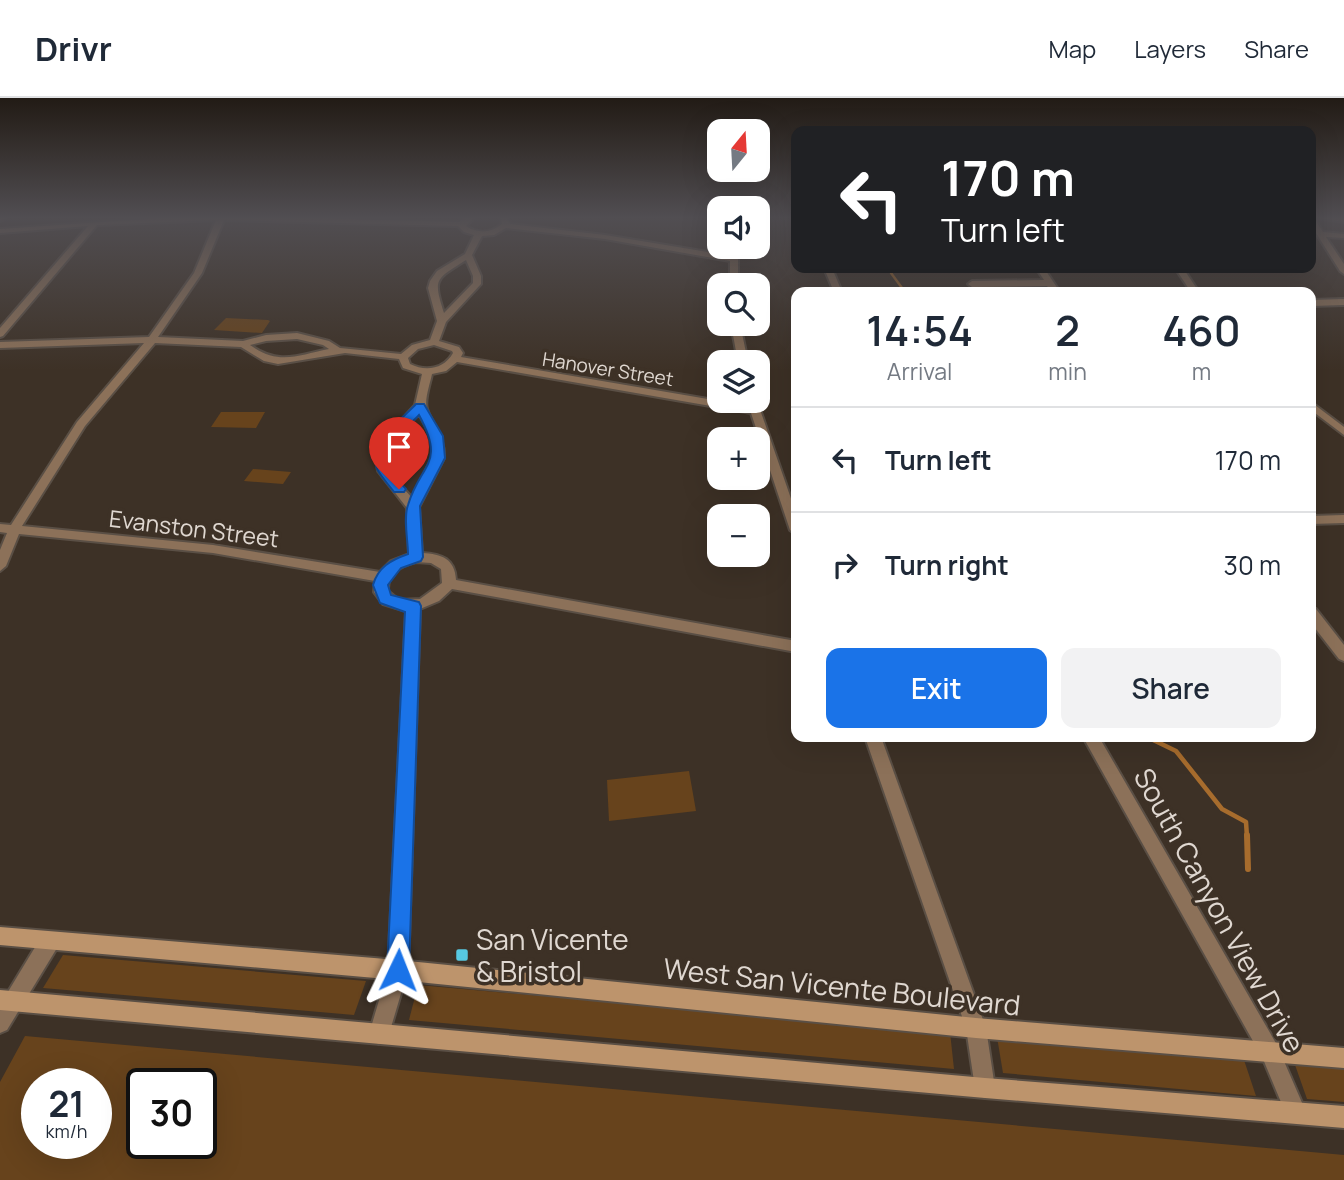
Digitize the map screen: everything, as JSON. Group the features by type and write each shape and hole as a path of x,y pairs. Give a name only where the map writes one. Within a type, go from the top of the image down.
{"main road":[{"name":"West San Vicente Boulevard","path":"0,936 398,970 976,1028 1344,1058"},
{"path":"6,1001 985,1088 1344,1117"}],"street":[{"path":"0,334 56,268"},
{"path":"0,566 15,528 81,424 152,340 200,268"},
{"path":"443,321 432,288 440,273 447,268"},
{"path":"434,342 443,321 477,284 474,268"},
{"path":"1043,273 1052,287"},
{"path":"972,284 1049,283"},
{"path":"1316,303 1344,302"},
{"path":"0,345 152,340 243,344 266,338 297,336 326,343 338,351"},
{"path":"243,344 253,353 278,361 313,358 338,351 403,357 415,347 434,342 456,349 456,359 442,369 426,372 406,366 403,357"},
{"name":"Hanover Street","path":"456,359 707,399"},
{"path":"414,506 384,471 382,460 390,439 420,407 426,372"},
{"path":"415,557 414,506 440,450 437,436 420,407"},
{"path":"1316,409 1344,432"},
{"path":"756,413 791,515"},
{"path":"1316,520 1344,519"},
{"name":"Evanston Street","path":"0,528 213,550 382,577"},
{"path":"415,557 436,559 444,563 449,569 449,584 435,599 413,606 402,606 385,599 381,592 382,577 396,564 415,557"},
{"path":"449,584 791,647"},
{"path":"379,1034 398,970 413,606"},
{"path":"1316,619 1344,655"},
{"path":"875,742 976,1028 985,1088"},
{"name":"South Canyon View Drive","path":"1094,742 1270,1052 1295,1112"},
{"path":"0,1023 6,1001 50,941"}],"shaded area":[{"path":"226,318 270,321 262,333 214,330"},
{"path":"221,412 265,412 256,428 211,427"},
{"path":"253,469 291,472 283,484 244,481"},
{"path":"689,771 696,811 609,821 607,780"},
{"path":"63,955 366,981 354,1015 43,988"},
{"path":"418,985 950,1032 954,1069 409,1020"},
{"path":"25,1036 1344,1155 1344,1180 0,1180 0,1082"},
{"path":"997,1037 1243,1057 1256,1096 1003,1073"},
{"path":"1294,1062 1344,1066 1344,1102 1307,1099"}],"waterway":[{"path":"891,273 901,287"},
{"path":"1157,742 1176,751 1222,809 1246,822 1247,837"},
{"path":"1247,835 1248,869"}],"place":[{"name":"San Vicente & Bristol","path":"462,955"}],"route":[{"path":"398,970 413,606 393,604 385,599 380,585 388,570 405,559 415,557 414,506 440,450 437,436 420,407 390,439 384,450 384,471 399,489"}]}
